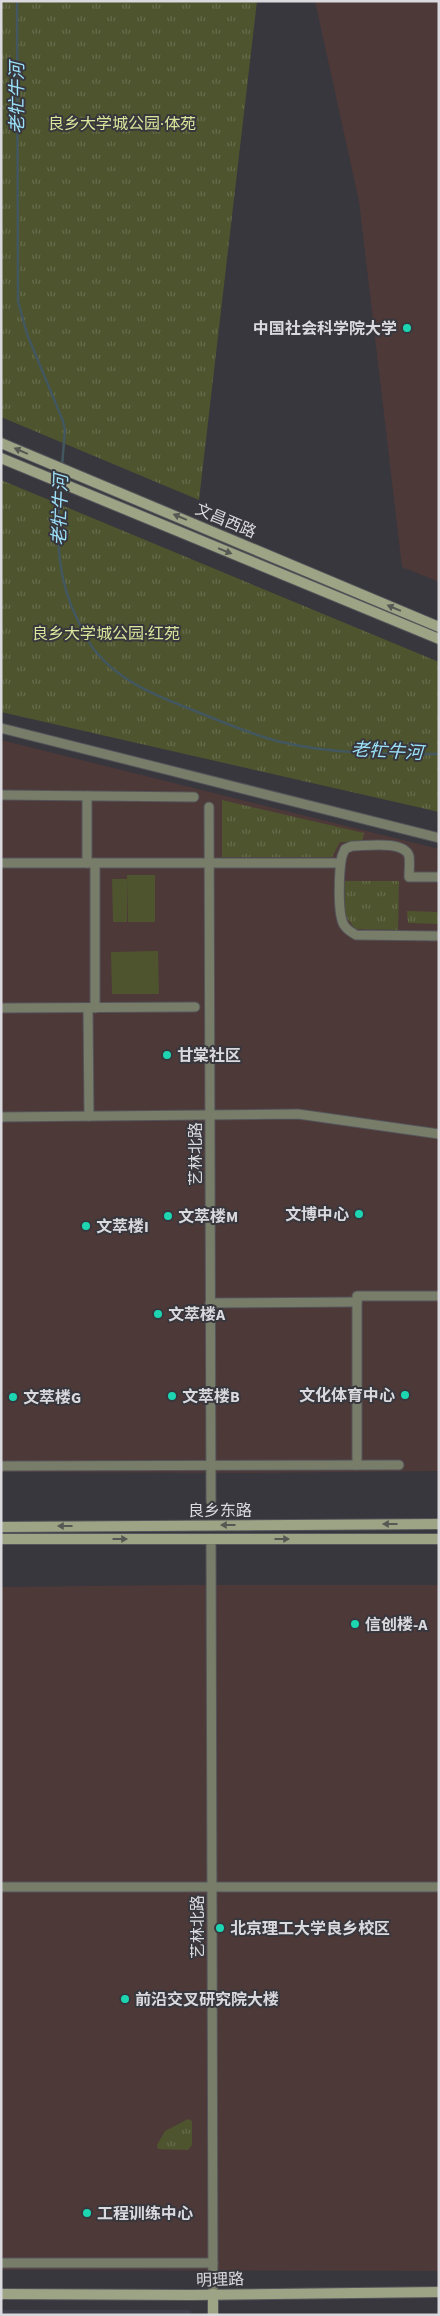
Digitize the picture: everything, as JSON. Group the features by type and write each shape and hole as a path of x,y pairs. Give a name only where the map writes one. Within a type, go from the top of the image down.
{"main road":[{"name":"文昌西路","path":"1,443 439,626"},
{"name":"文昌西路","path":"1,458 439,639"},
{"name":"良乡东路","path":"1,1527 439,1524"},
{"name":"良乡东路","path":"1,1539 439,1539"},
{"name":"明理路","path":"1,2294 439,2292"},
{"name":"艺林北路","path":"213,2294 213,2315"}],"street":[{"path":"1,728 439,838"},
{"path":"1,795 194,797"},
{"path":"86,796 91,863 92,1008 89,1116"},
{"name":"艺林北路","path":"209,807 211,1501"},
{"path":"439,877 409,877 409,857 406,850 399,846 352,846 345,849 340,863 342,923 348,930 356,935 439,936"},
{"path":"1,863 340,863"},
{"path":"1,1008 195,1008"},
{"path":"1,1117 298,1114 439,1134"},
{"path":"357,1465 357,1296 439,1296"},
{"path":"210,1303 357,1302"},
{"path":"1,1466 399,1465"},
{"name":"艺林北路","path":"211,1539 213,2294"},
{"path":"1,1887 439,1887"},
{"path":"1,2263 213,2263"}],"shaded area":[{"name":"中国社会科学院大学","path":"315,1 439,1 439,582 402,567 359,201"},
{"path":"1,740 439,849 439,1471 251,1473 1,1472"},
{"name":"北京理工大学良乡校区","path":"439,1585 439,2271 1,2270 1,1587"},
{"path":"1,2310 190,2310 192,2315 1,2315"}],"green space":[{"name":"良乡大学城公园·体苑","path":"1,1 257,1 199,500 1,417"},
{"name":"良乡大学城公园·红苑","path":"1,480 439,662 439,812 1,712"},
{"path":"222,800 364,833 362,842 340,842 332,857 222,857"},
{"path":"127,875 155,875 155,922 128,922"},
{"path":"112,879 127,879 127,922 113,922"},
{"path":"345,881 399,881 398,930 355,929 345,915"},
{"path":"407,911 439,912 439,924 408,923"},
{"path":"158,951 159,994 112,994 111,952"},
{"path":"188,2119 192,2121 192,2145 188,2150 158,2149 157,2145 165,2131"}],"waterway":[{"name":"老牤牛河","path":"17,1 18,301 27,334 63,421 65,430 62,466"},
{"name":"老牤牛河","path":"60,487 58,540 65,589 88,642 115,671 148,691 244,731 269,739 300,746 339,751 439,754"}],"place":[{"name":"中国社会科学院大学","path":"407,328"},
{"name":"甘棠社区","path":"167,1055"},
{"name":"文博中心","path":"359,1214"},
{"name":"文萃楼M","path":"168,1216"},
{"name":"文萃楼I","path":"86,1226"},
{"name":"文萃楼A","path":"158,1314"},
{"name":"文化体育中心","path":"405,1395"},
{"name":"文萃楼B","path":"172,1396"},
{"name":"文萃楼G","path":"13,1397"},
{"name":"信创楼-A","path":"355,1624"},
{"name":"北京理工大学良乡校区","path":"220,1928"},
{"name":"前沿交叉研究院大楼","path":"125,1999"},
{"name":"工程训练中心","path":"87,2213"}]}
